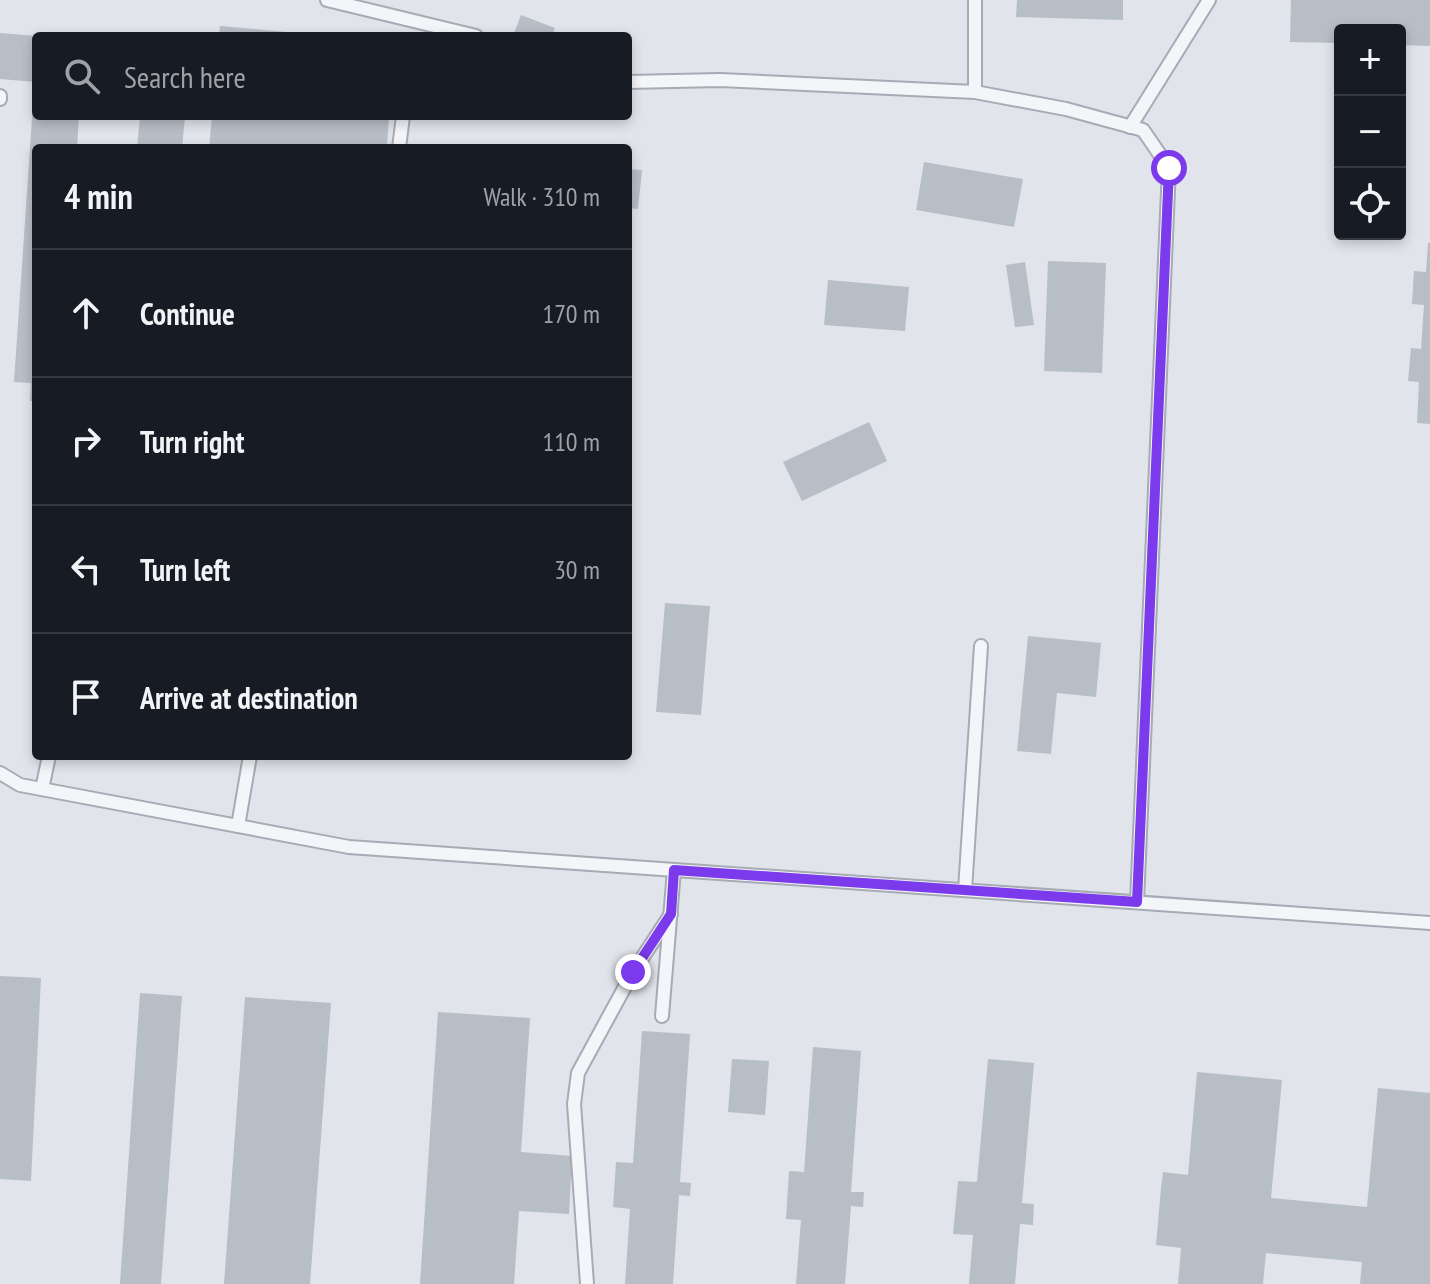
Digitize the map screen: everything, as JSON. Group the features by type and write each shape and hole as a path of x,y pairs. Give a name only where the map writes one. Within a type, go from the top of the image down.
{"lane":[{"path":"327,0 460,32"},
{"path":"975,0 975,92"},
{"path":"1130,127 1209,0"},
{"path":"415,32 416,21"},
{"path":"632,82 720,80 975,92 1066,109 1143,130 1169,168 1137,902"},
{"path":"400,144 402,120"},
{"path":"965,890 981,646"},
{"path":"42,789 48,760"},
{"path":"238,826 249,760"},
{"path":"0,773 20,785 349,847 1430,923"},
{"path":"662,1016 674,870"},
{"path":"587,1284 574,1104 578,1073 633,972 671,914"}],"building":[{"path":"1017,0 1123,0 1123,20 1016,17"},
{"path":"1291,0 1430,0 1430,46 1406,45 1406,24 1334,24 1334,43 1290,42"},
{"path":"521,15 555,28 554,32 515,32"},
{"path":"220,26 287,32 219,32"},
{"path":"0,33 32,36 32,82 0,79"},
{"path":"32,118 79,120 77,144 32,144 32,401 31,383 14,382"},
{"path":"140,120 185,120 182,144 137,144"},
{"path":"212,120 389,120 387,144 209,144"},
{"path":"924,162 1023,179 1014,227 916,210"},
{"path":"632,169 642,170 638,209 632,208"},
{"path":"1428,243 1430,424 1417,423 1419,382 1408,381 1411,348 1421,349 1424,305 1412,304 1414,271 1426,272"},
{"path":"1048,261 1106,263 1102,373 1044,371"},
{"path":"1025,262 1034,325 1015,327 1006,265"},
{"path":"828,280 909,287 905,331 824,325"},
{"path":"869,422 887,461 802,501 783,462"},
{"path":"665,603 710,606 701,715 656,712"},
{"path":"1028,636 1101,643 1096,697 1057,693 1051,754 1017,751"},
{"path":"0,976 41,978 31,1181 0,1179"},
{"path":"140,993 182,996 161,1284 120,1284"},
{"path":"245,997 331,1003 310,1284 224,1284"},
{"path":"438,1012 530,1018 521,1152 572,1156 569,1214 519,1211 514,1284 420,1284"},
{"path":"642,1031 690,1034 680,1182 691,1183 690,1196 679,1195 673,1284 625,1284 630,1209 613,1207 616,1162 633,1163"},
{"path":"813,1047 861,1051 851,1192 864,1192 863,1207 851,1206 845,1284 796,1284 801,1220 786,1219 789,1171 804,1172"},
{"path":"732,1059 769,1061 765,1115 728,1112"},
{"path":"988,1059 1034,1063 1022,1203 1034,1204 1033,1225 1020,1224 1015,1284 969,1284 973,1235 953,1234 958,1181 977,1182"},
{"path":"1197,1072 1282,1080 1271,1198 1367,1207 1378,1088 1430,1093 1430,1284 1360,1284 1362,1262 1266,1253 1263,1284 1178,1284 1181,1248 1156,1245 1161,1188 1163,1172 1188,1175"}],"route":[{"path":"633,972 671,914 674,870 1137,902 1169,168"}]}
